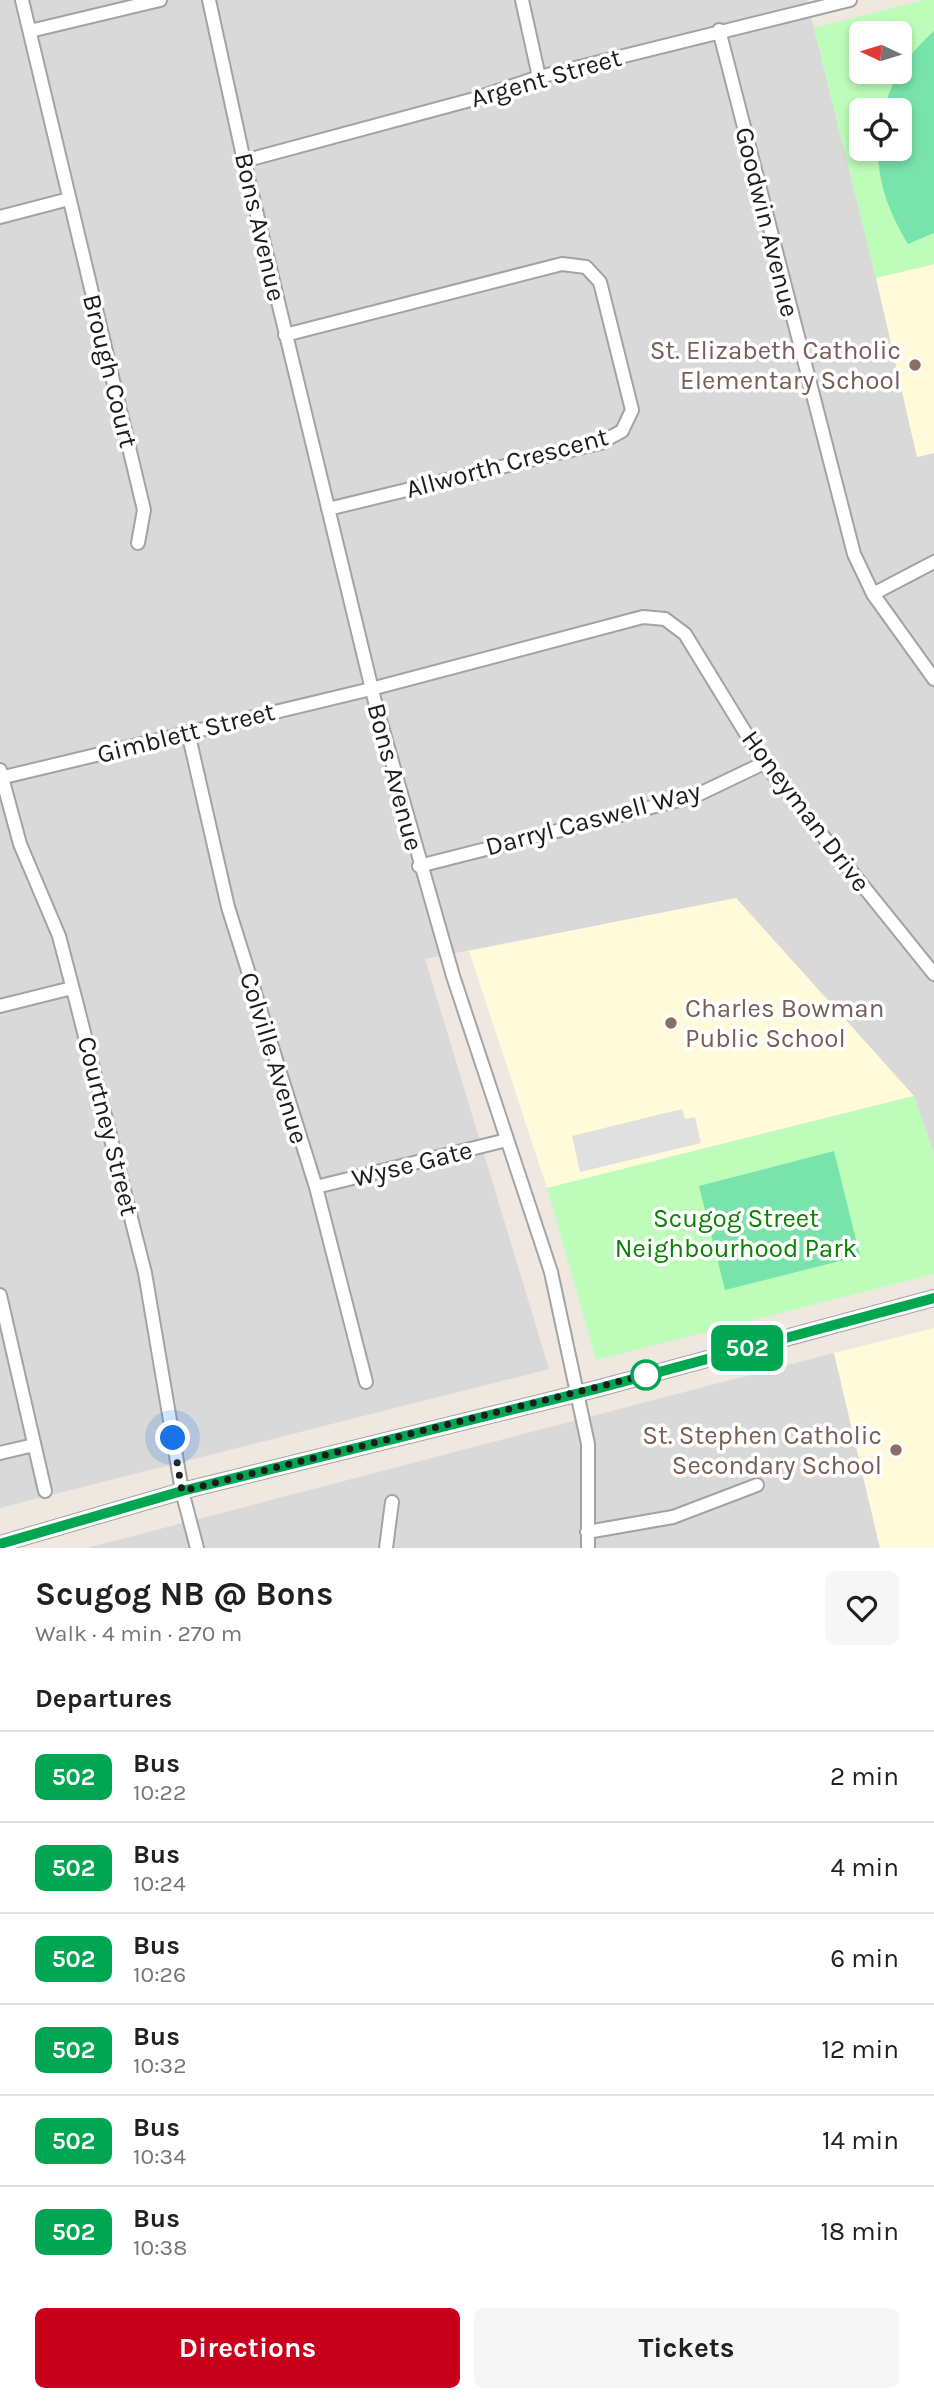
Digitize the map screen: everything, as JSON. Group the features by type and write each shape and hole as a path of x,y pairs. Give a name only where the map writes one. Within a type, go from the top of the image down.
{"street":[{"name":"Brough Court","path":"22,0 144,510 138,543"},
{"path":"30,30 160,0"},
{"name":"Bons Avenue","path":"209,0 285,335 372,689 419,866 551,1272 590,1462 587,1548"},
{"path":"522,0 539,77"},
{"name":"Argent Street","path":"244,161 474,99 539,77 719,30 850,0"},
{"name":"Goodwin Avenue","path":"719,30 854,554 873,594 934,679"},
{"path":"0,217 69,199"},
{"name":"Allworth Crescent","path":"285,335 562,264 586,267 600,282 632,410 622,430 600,443 328,509"},
{"path":"873,594 934,562"},
{"name":"Honeyman Drive","path":"372,689 643,617 665,619 685,635 764,763 934,974"},
{"name":"Gimblett Street","path":"1,775 372,689"},
{"name":"Colville Avenue","path":"188,732 228,907 316,1187 366,1382"},
{"name":"Darryl Caswell Way","path":"419,866 695,796 764,763"},
{"name":"Courtney Street","path":"1,775 20,844 59,936 145,1273 182,1491 197,1548"},
{"path":"0,1006 72,988"},
{"name":"Wyse Gate","path":"316,1187 508,1140"},
{"path":"0,1295 5,1335 45,1491"},
{"path":"0,1544 182,1491 577,1392 934,1298"},
{"path":"0,1453 34,1445"},
{"path":"587,1532 673,1517 757,1485"},
{"path":"386,1548 392,1502"}],"shaded area":[{"path":"0,0 807,0 917,457 934,453 934,1154 914,1096 736,898 425,959 549,1369 0,1508"},
{"name":"St. Elizabeth Catholic Elementary School","path":"934,264 934,453 917,457 876,278"},
{"name":"Charles Bowman Public School","path":"736,898 914,1096 547,1188 469,951"},
{"path":"682,1109 685,1119 695,1117 701,1143 580,1172 572,1136"},
{"name":"St. Stephen Catholic Secondary School","path":"934,1328 934,1548 880,1548 834,1353"},
{"path":"834,1353 880,1548 87,1548"}],"green space":[{"path":"924,0 934,0 934,264 876,278 814,28"},
{"path":"934,31 934,233 908,244 886,199 879,161 912,161 912,98 888,98 894,84 912,84 912,55"},
{"name":"Scugog Street Neighbourhood Park","path":"914,1096 934,1154 934,1274 596,1360 547,1188"},
{"path":"834,1151 860,1256 725,1290 699,1186"}],"bus line":[{"name":"502","path":"0,1544 182,1491 596,1389 934,1298"}],"place":[{"name":"St. Elizabeth Catholic Elementary School","path":"915,365"},
{"name":"Charles Bowman Public School","path":"671,1023"},
{"name":"St. Stephen Catholic Secondary School","path":"896,1450"}],"route":[{"path":"173,1438 182,1491 653,1373 646,1375"}]}
